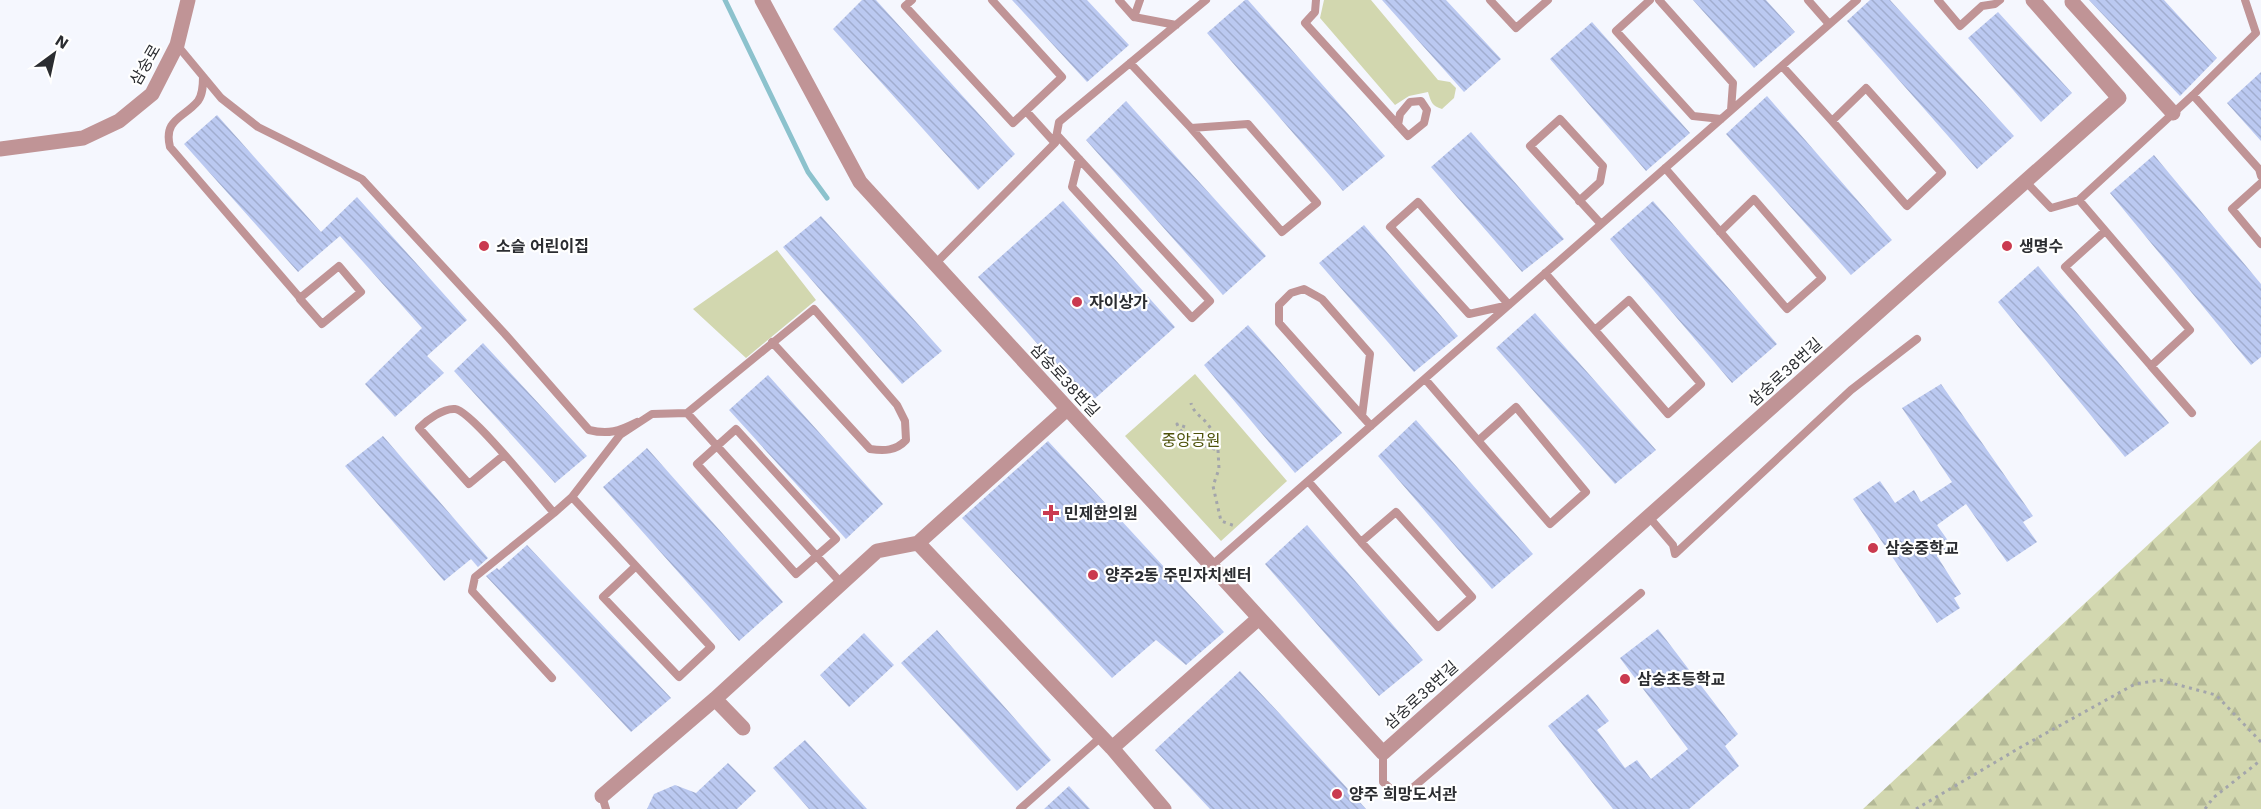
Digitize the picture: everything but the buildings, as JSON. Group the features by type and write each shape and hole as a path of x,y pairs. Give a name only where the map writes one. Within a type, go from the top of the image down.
{"street":[{"name":"삼숭로","path":"0,149 82,138 120,122 152,94 177,45 188,0"},
{"name":"삼숭로38번길","path":"762,0 860,182 1383,753 2119,98 2033,0"},
{"path":"2072,2 2174,113"},
{"path":"604,802 877,551 918,543 1067,409"},
{"path":"918,543 1112,748 1164,809"},
{"path":"1112,748 1259,618"},
{"path":"715,699 743,728"}],"lane":[{"path":"912,0 905,6 1012,123 1062,77 992,0"},
{"path":"1119,0 1134,17 1176,25"},
{"path":"1134,17 1140,0"},
{"path":"934,264 1056,139 1059,122 1206,0"},
{"path":"1316,0 1315,12 1305,23 1398,125"},
{"path":"1490,0 1516,28 1548,0"},
{"path":"1650,0 1616,31 1693,116 1721,119"},
{"path":"1659,0 1732,83 1731,110"},
{"path":"1808,0 1829,24"},
{"path":"1211,566 1857,0"},
{"path":"1938,0 1960,26 1982,6 1995,4 2000,0"},
{"path":"2026,182 2051,208 2079,200 2258,34 2245,0"},
{"path":"177,45 221,98 258,127 362,179 505,334 589,430 603,433 615,432 652,414 687,413 772,342 814,309 897,405 905,421 906,440 899,447 884,451 870,449 772,342"},
{"path":"1130,63 1191,128 1282,232 1317,203 1248,124 1191,128"},
{"path":"1782,66 1906,206 1942,173 1866,88 1832,121"},
{"path":"203,77 202,93 198,100 172,123 168,136 170,147 300,298 339,266 361,292 322,324 300,299"},
{"path":"2193,94 2259,169 2261,176"},
{"path":"1026,111 1079,159 1210,301 1192,318 1072,187 1079,159"},
{"path":"1579,201 1600,182 1603,166 1560,119 1530,146 1579,201 1601,224"},
{"path":"1665,168 1720,232 1787,309 1822,278 1754,200 1720,232"},
{"path":"2261,183 2232,209 2261,244"},
{"path":"2079,200 2190,330 2151,366"},
{"path":"1418,202 1509,305 1469,314 1390,227 1418,202"},
{"path":"2105,231 2065,267 2192,413"},
{"path":"1545,273 1668,414 1701,384 1629,300 1595,330"},
{"path":"1362,416 1370,354 1322,299 1304,289 1291,293 1279,305 1279,323 1362,416 1371,426"},
{"path":"1649,517 1673,544 1675,554 1851,390 1917,339"},
{"path":"1425,379 1550,524 1586,492 1516,407 1479,440"},
{"path":"504,455 469,484 419,428 437,415 455,409 467,415 504,455 554,513"},
{"path":"687,413 842,584"},
{"path":"552,678 472,591 475,577 572,497 620,435 637,422"},
{"path":"736,429 836,539 796,574 697,464 717,446 736,429"},
{"path":"1308,481 1361,542 1438,627 1472,597 1396,512 1361,542"},
{"path":"572,497 636,566 711,647 679,677 603,597 636,566"},
{"path":"1383,753 1383,782 1392,790 1410,790 1641,593"},
{"path":"1020,809 1101,737"}],"path":[{"path":"1191,403 1192,408 1210,427 1216,438 1219,469 1213,486 1221,521 1240,528"},
{"path":"1185,427 1177,424 1180,432 1204,446 1218,450"},
{"path":"1916,809 2135,684 2160,680 2216,695 2261,742"},
{"path":"2205,809 2213,798 2261,760"}],"green space":[{"path":"1324,0 1371,0 1438,80 1450,82 1456,88 1454,98 1442,109 1432,103 1428,92 1409,96 1395,105 1320,18"},
{"path":"777,250 816,300 746,358 693,309"},
{"name":"중앙공원","path":"1195,374 1287,481 1221,541 1125,436"},
{"path":"2261,440 2261,809 1863,809"}],"waterway":[{"path":"725,0 808,172 827,198"}],"place":[{"name":"소슬 어린이집","path":"484,246"},
{"name":"생명수","path":"2007,246"},
{"name":"자이상가","path":"1077,302"},
{"name":"민제한의원","path":"1051,513"},
{"name":"삼숭중학교","path":"1873,548"},
{"name":"양주2동 주민자치센터","path":"1093,575"},
{"name":"삼숭초등학교","path":"1625,679"},
{"name":"양주 희망도서관","path":"1337,794"}]}
